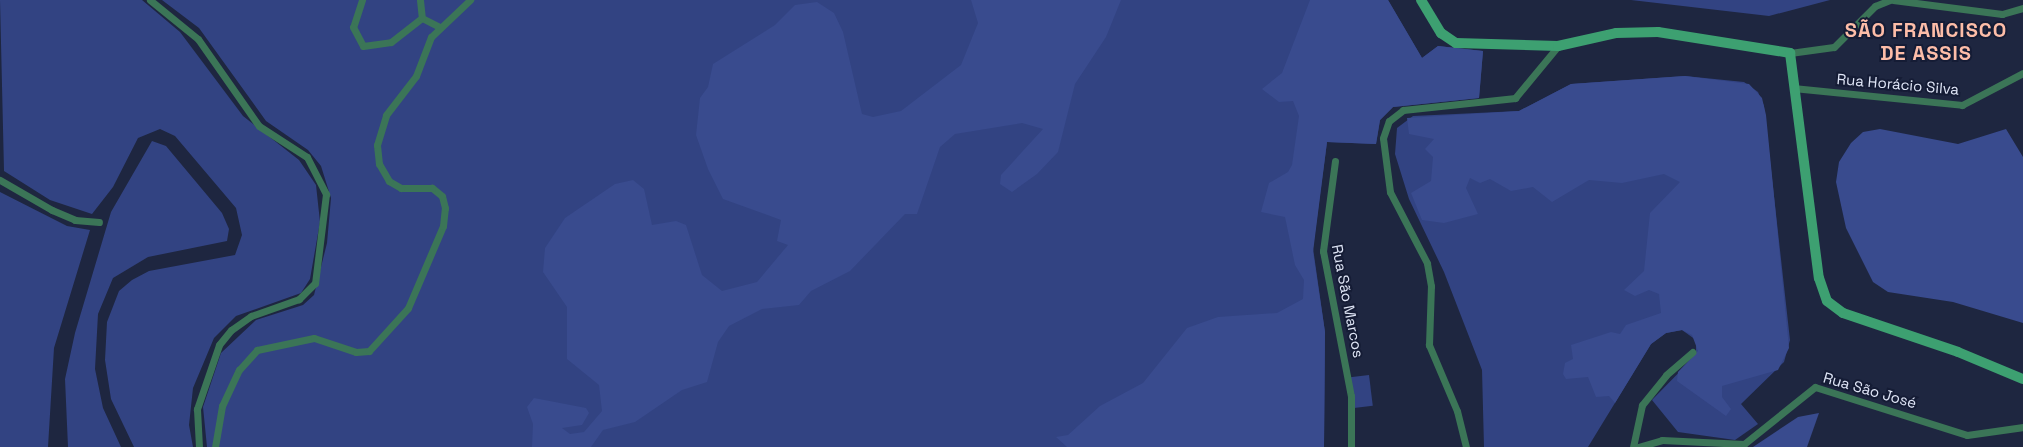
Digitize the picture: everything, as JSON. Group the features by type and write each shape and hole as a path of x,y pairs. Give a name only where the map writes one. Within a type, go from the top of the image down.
{"street":[{"path":"150,0 198,39 259,126 307,157 326,194 315,282 299,300 251,316 231,330 219,345 197,409 200,447"},
{"path":"362,0 353,27 363,46 391,42 422,18"},
{"path":"420,0 422,18"},
{"path":"215,447 222,406 239,370 257,350 314,338 356,352 368,350 408,308 443,226 446,208 442,196 432,188 401,188 389,180 378,164 376,145 386,115 416,76 427,42 440,27 470,0"},
{"path":"1421,0 1436,27 1453,42 1558,46 1616,33 1658,32 1790,53 1834,47 1875,6 1892,0 2002,14 2023,8"},
{"path":"422,18 440,27"},
{"path":"1466,447 1456,411 1429,345 1431,286 1427,263 1390,192 1383,138 1389,121 1403,110 1515,98 1558,46"},
{"path":"1790,53 1819,278 1828,301 1840,312 2023,379"},
{"name":"Rua Horácio Silva","path":"1793,88 1962,104 2023,72"},
{"name":"Rua São Marcos","path":"1335,162 1322,251 1351,396 1351,447"},
{"path":"0,180 52,210 75,220 99,222"},
{"path":"1634,447 1638,418 1666,375 1692,352"},
{"name":"Rua São José","path":"1638,447 1654,441 1744,444 1815,387 1970,435 2023,427"},
{"path":"1638,418 1639,437 1654,441"}],"shaded area":[{"path":"0,0 142,0 180,32 243,116 299,160 316,185 320,222 310,279 301,293 236,316 214,338 193,388 189,425 193,447 134,447 111,399 105,360 107,322 119,291 132,280 149,271 235,255 242,235 236,208 175,136 160,129 138,138 113,187 92,214 50,200 4,171"},
{"path":"162,0 1388,0 1422,58 1438,46 1483,51 1479,98 1393,107 1380,120 1376,144 1327,142 1313,248 1325,332 1324,447 207,447 203,407 221,353 256,320 303,305 314,295 327,243 331,198 321,166 308,150 266,121 199,28"},
{"path":"971,0 1121,0 1106,37 1075,84 1058,152 1037,174 1012,192 1000,184 1001,175 1043,129 1022,123 955,134 940,147 917,214 905,214 850,271 811,291 799,305 762,309 729,326 718,342 707,382 682,390 635,422 603,430 591,447 532,447 533,424 527,407 534,398 586,408 589,413 582,425 562,428 570,434 584,432 602,411 599,385 567,359 567,307 543,272 545,248 565,218 615,184 633,180 644,189 652,225 676,221 686,225 702,275 722,291 757,282 788,245 777,241 781,220 723,199 708,169 696,135 700,98 708,87 713,64 775,25 795,5 817,2 834,13 843,32 862,114 873,117 901,111 961,65 978,23"},
{"path":"1310,0 1388,0 1422,58 1438,46 1483,51 1479,98 1393,107 1380,120 1376,144 1327,142 1313,252 1325,332 1324,447 1067,447 1056,437 1068,435 1100,406 1143,383 1187,328 1218,317 1277,313 1303,299 1304,280 1295,265 1285,217 1261,212 1269,183 1288,172 1292,165 1299,116 1293,101 1279,102 1262,89 1282,73"},
{"path":"1631,0 1830,0 1769,16"},
{"path":"1685,76 1744,82 1758,92 1764,106 1790,340 1784,362 1741,404 1758,424 1735,440 1678,432 1652,400 1696,355 1696,340 1682,330 1666,333 1651,344 1588,447 1484,447 1482,370 1444,272 1409,199 1395,154 1397,128 1413,116 1519,111 1571,84"},
{"path":"1685,76 1749,84 1762,98 1766,115 1789,348 1778,370 1722,386 1722,397 1731,409 1726,416 1677,381 1678,372 1698,351 1692,335 1682,330 1666,333 1651,344 1615,403 1609,396 1596,397 1588,377 1566,379 1563,374 1565,363 1573,359 1571,345 1611,332 1620,334 1626,325 1661,313 1659,294 1649,290 1635,296 1624,290 1644,271 1650,213 1680,182 1664,174 1622,183 1589,180 1552,202 1533,187 1511,191 1490,179 1480,183 1470,178 1466,188 1478,214 1444,223 1422,220 1411,193 1431,181 1433,157 1425,149 1434,139 1409,134 1407,118 1519,111 1571,84"},
{"path":"1880,129 1958,144 2006,129 2023,157 2023,323 1953,302 1888,292 1873,282 1846,228 1836,182 1839,162 1851,143 1863,132"},
{"path":"152,141 166,146 222,213 229,229 227,241 148,257 113,278 98,314 95,369 103,408 121,447 68,447 65,379 75,333 111,212"},
{"path":"0,192 67,226 90,230 54,348 48,447 0,447"},
{"path":"1369,375 1373,406 1354,408 1350,377"},
{"path":"1819,413 1807,447 1753,447 1798,417"}],"district":[{"name":"SÃO FRANCISCO DE ASSIS","path":"1926,42"}]}
